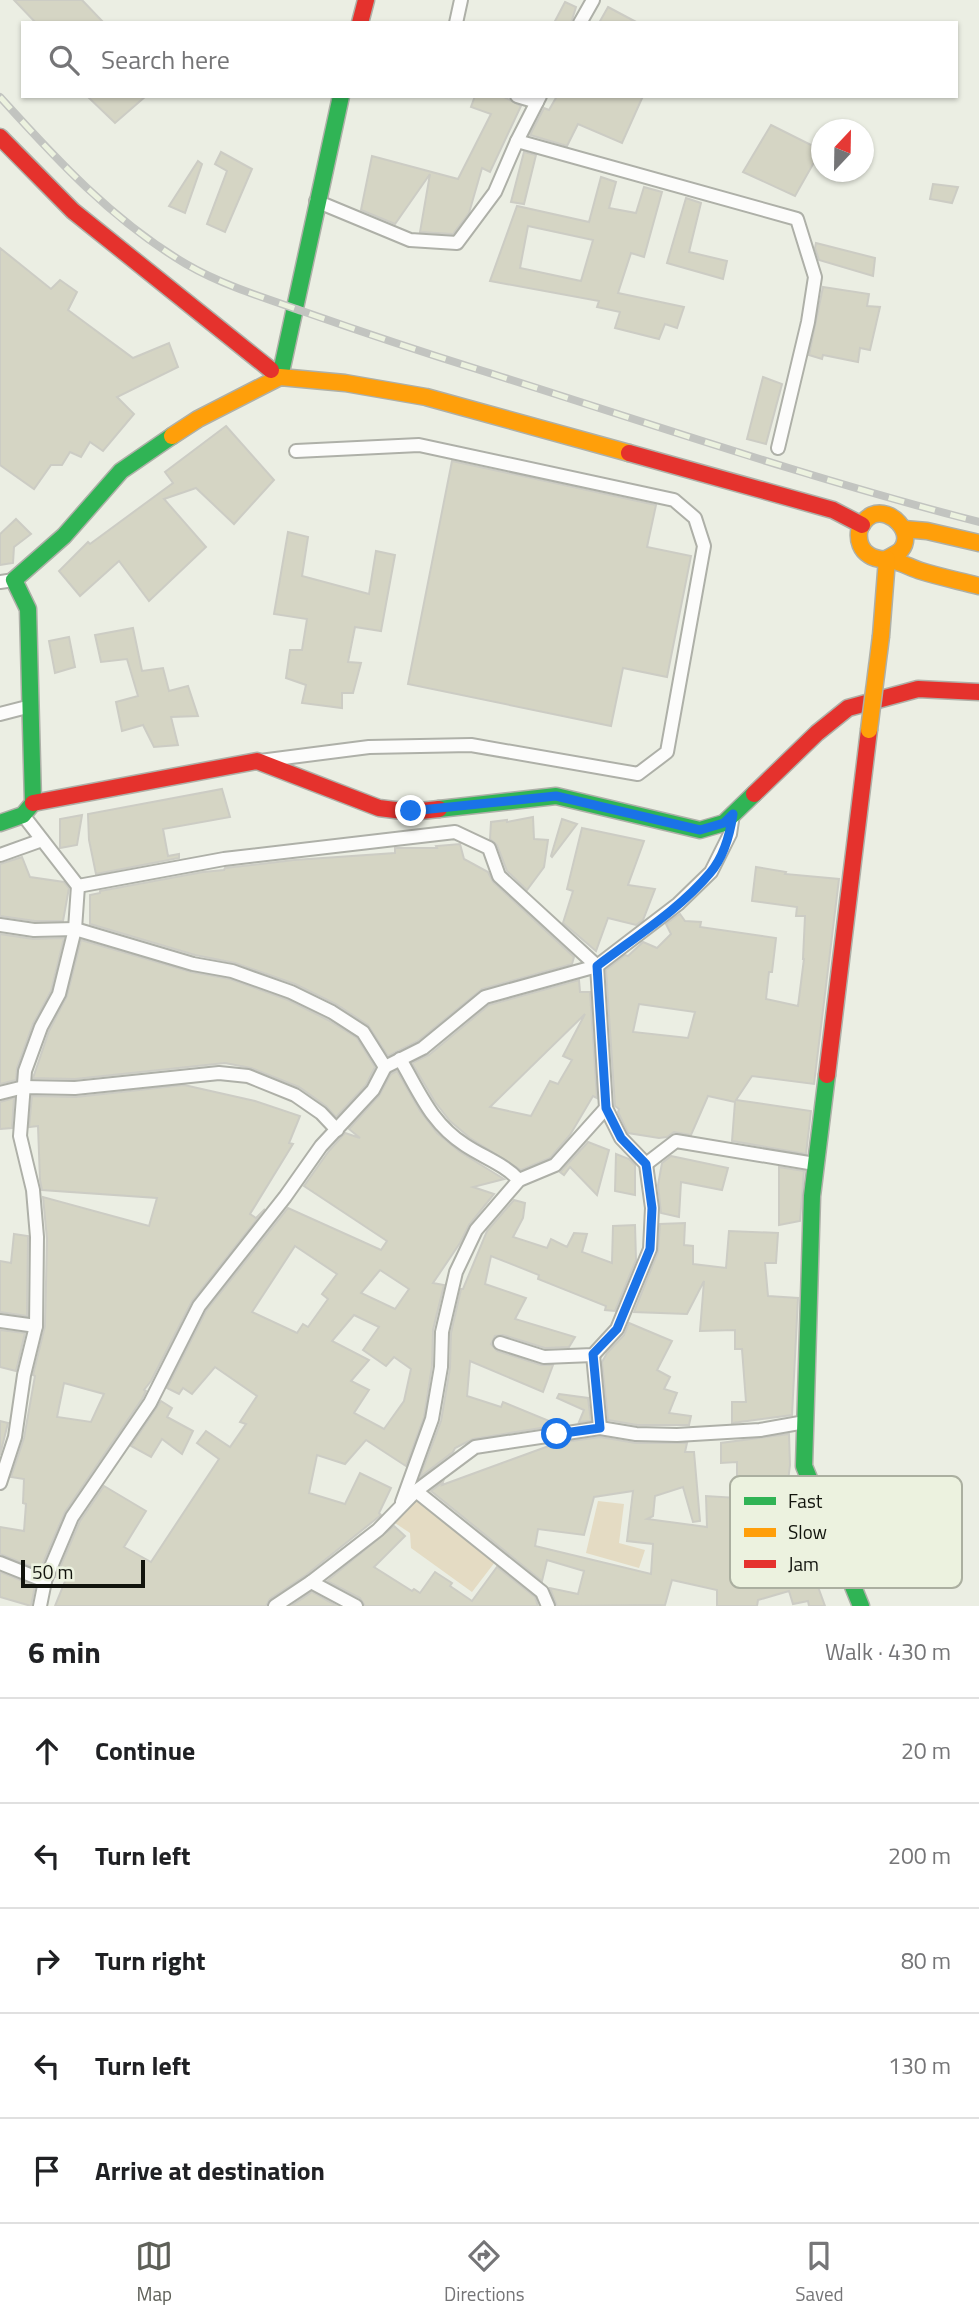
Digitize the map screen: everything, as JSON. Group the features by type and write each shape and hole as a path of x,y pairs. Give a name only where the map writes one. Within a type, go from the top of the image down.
{"street":[{"path":"361,21 366,0"},
{"path":"456,21 461,0"},
{"path":"581,21 593,0"},
{"path":"280,377 297,309 322,167 340,98"},
{"path":"316,201 410,240 457,243 495,192 539,99"},
{"path":"0,137 73,211 280,377"},
{"path":"517,141 797,219 815,277 808,322 778,448"},
{"path":"0,1483 15,1437 24,1375 36,1326 38,1273 34,1202 20,1136 25,1071 41,1027 59,994 75,929 78,886 42,840 28,809 31,706 28,609 7,581 64,536 121,471 198,419 280,377 345,383 426,397 833,510 862,525"},
{"path":"0,823 28,809 257,761 369,747 471,746 638,774 667,752 704,546 695,518 674,500 419,445 296,451"},
{"path":"873,515 895,518 904,529 904,545 895,557 887,559 880,560 866,554 859,540 862,525 873,515"},
{"path":"904,529 979,542"},
{"path":"887,559 923,572 979,586"},
{"path":"809,1476 804,1465 811,1196 881,636 887,559"},
{"path":"257,761 379,808 411,811 556,796 700,830 724,823 817,733 848,708 918,688 975,691"},
{"path":"0,714 31,706"},
{"path":"40,1606 45,1581 72,1517 150,1404 199,1306 285,1197 321,1146 373,1090 385,1067 423,1048 485,996 597,966 678,904 711,872 730,834 733,814"},
{"path":"78,886 224,859 455,832 489,848 499,876 597,966 606,1108 621,1138 646,1164 652,1208 650,1249 617,1329 593,1354 544,1357 500,1343"},
{"path":"0,855 42,840"},
{"path":"0,925 34,930 75,929 193,964 232,971 291,992 332,1012 363,1032 385,1067"},
{"path":"400,1059 436,1121 464,1144 509,1170 519,1180"},
{"path":"0,1093 24,1087 75,1088 219,1073 248,1076 295,1095 321,1113 337,1130"},
{"path":"399,1509 434,1408 441,1367 442,1332 456,1272 476,1230 519,1180 555,1164 606,1108"},
{"path":"646,1164 676,1142 815,1164"},
{"path":"0,1321 36,1326"},
{"path":"593,1354 600,1428"},
{"path":"275,1606 312,1582 378,1530 416,1491 475,1447 600,1428 636,1434 677,1434 760,1430 805,1422"},
{"path":"416,1491 542,1592 548,1606"},
{"path":"0,1563 45,1581"},
{"path":"312,1582 356,1606"},
{"path":"855,1588 862,1606"}],"shaded area":[{"path":"416,1498 495,1562 472,1592 411,1548 410,1533 395,1523"},
{"path":"598,1501 624,1504 619,1543 645,1550 639,1568 586,1553"}],"building":[{"path":"14,0 82,0 102,21 34,21"},
{"path":"565,2 576,7 572,21 555,21"},
{"path":"608,7 634,21 600,21"},
{"path":"89,98 144,98 115,123"},
{"path":"474,98 506,98 521,106 490,172 482,168 469,213 453,234 420,232 430,174 395,224 361,210 372,156 458,179 491,114 471,107"},
{"path":"556,98 642,98 622,143 578,124 567,146 530,135 544,108 549,110"},
{"path":"771,125 811,145 811,168 795,196 743,172"},
{"path":"221,152 252,169 225,232 207,224 227,171 215,164"},
{"path":"524,152 536,155 524,204 511,202"},
{"path":"198,161 202,164 185,213 169,206"},
{"path":"601,177 616,182 609,208 636,213 644,187 662,192 644,257 631,253 618,293 684,307 677,328 665,324 659,339 615,328 620,312 597,307 599,301 490,281 517,206 589,222","holes":["528,226 593,240 581,281 520,268"]},
{"path":"933,184 958,187 952,203 930,199"},
{"path":"686,198 701,203 689,252 727,261 723,279 667,263"},
{"path":"816,243 875,258 873,276 819,260"},
{"path":"0,248 51,289 60,280 77,292 68,310 133,358 169,343 178,367 117,397 134,414 103,451 90,442 81,457 70,452 62,465 51,465 34,489 0,465"},
{"path":"823,287 869,294 867,306 880,307 870,350 860,348 858,362 823,355 822,359 809,355"},
{"path":"763,377 782,384 766,444 747,439"},
{"path":"226,426 274,480 234,524 196,488 164,499 206,547 149,601 119,561 80,596 59,571 88,542 90,544 173,483 165,472"},
{"path":"452,461 656,505 647,547 691,556 667,677 623,668 611,726 408,684"},
{"path":"16,519 31,534 14,547 13,563 0,565 0,534"},
{"path":"288,532 308,537 302,576 369,594 376,551 395,555 381,631 355,627 348,662 361,663 353,693 342,693 342,708 302,703 306,685 286,678 290,650 302,650 307,619 274,614"},
{"path":"133,628 142,671 163,668 169,691 188,686 198,716 171,717 178,745 154,747 143,725 122,731 116,702 138,696 127,659 101,662 95,635"},
{"path":"69,637 75,667 55,673 49,641"},
{"path":"222,789 230,817 163,829 168,856 179,854 179,858 96,874 89,840 88,814"},
{"path":"82,815 77,845 60,848 60,819"},
{"path":"533,817 534,839 548,840 544,867 527,890 507,871 497,845 490,839 491,822"},
{"path":"562,819 577,824 552,857 551,856"},
{"path":"582,828 644,841 628,885 655,889 643,920 636,925 608,918 596,951 563,923 573,891 567,889"},
{"path":"460,844 464,859 488,872 493,882 574,957 572,964 482,989 418,1041 388,1056 368,1025 336,1004 295,984 235,963 195,955 90,924 90,895 100,891 225,868 395,853 395,848 437,848 436,846"},
{"path":"22,857 30,877 64,882 69,888 63,921 35,921 0,916 0,864"},
{"path":"756,867 786,872 785,874 839,879 814,1084 752,1076 736,1100 811,1111 806,1154 732,1141 735,1102 708,1096 691,1135 674,1132 659,1138 628,1133 619,1109 615,1106 606,970 625,955 628,956 643,942 657,948 671,934 666,924 680,914 685,921 701,922 700,927 776,938 766,999 798,1006 804,959 805,916 796,916 797,907 752,901","holes":["639,1004 695,1012 688,1038 633,1032"]},
{"path":"0,934 33,939 64,938 51,991 33,1024 17,1068 16,1080 0,1084"},
{"path":"81,940 191,972 230,979 288,1000 357,1038 375,1067 366,1085 336,1117 326,1106 299,1087 251,1068 225,1063 75,1079 33,1078 49,1031 67,996"},
{"path":"579,980 580,992 590,992 597,1098 593,1096 570,1135 550,1158 521,1170 470,1138 450,1121 435,1102 412,1063 429,1055 489,1005","holes":["585,1014 563,1056 572,1060 558,1084 550,1081 531,1116 490,1107"]},
{"path":"397,1071 420,1111 437,1133 460,1152 504,1179 473,1187 494,1194 469,1225 433,1283 444,1285 433,1330 432,1366 424,1417 406,1466 366,1440 345,1464 317,1455 309,1493 345,1504 360,1473 391,1488 379,1513 381,1515 306,1575 270,1599 266,1606 55,1606 66,1579 56,1577 80,1521 104,1486 146,1511 124,1547 151,1562 219,1459 197,1443 206,1431 230,1447 246,1424 240,1422 257,1396 215,1367 192,1394 183,1388 179,1394 167,1388 206,1311 288,1208 381,1250 387,1241 304,1186 345,1133 360,1138 349,1129 379,1096 391,1074","holes":["295,1246 337,1274 322,1294 328,1299 308,1327 303,1324 297,1333 252,1312","380,1270 409,1289 395,1309 361,1293","354,1315 379,1327 363,1350 386,1366 394,1357 411,1369 404,1401 384,1429 354,1413 369,1390 351,1381 369,1360 332,1341"]},
{"path":"184,1085 255,1101 300,1116 289,1143 293,1144 250,1214 256,1218 265,1209 192,1301 144,1390 146,1391 142,1399 65,1512 40,1570 0,1554 0,1527 24,1531 24,1479 11,1477 24,1438 35,1376 33,1375 45,1326 47,1239 43,1197 149,1226 157,1198 42,1190 38,1126 29,1127 32,1096 76,1097","holes":["64,1383 104,1394 91,1422 57,1417"]},
{"path":"14,1098 12,1128 0,1129 0,1102"},
{"path":"588,1142 609,1150 597,1195 570,1167 564,1175 560,1172"},
{"path":"616,1154 629,1159 635,1165 635,1195 615,1191"},
{"path":"671,1156 728,1168 722,1190 681,1182 679,1217 661,1213 658,1185 662,1163"},
{"path":"779,1167 804,1171 800,1221 779,1225"},
{"path":"514,1200 525,1203 523,1218 513,1237 547,1248 551,1239 567,1247 574,1233 587,1234 582,1252 612,1263 613,1226 635,1225 636,1260 615,1311 605,1310 606,1306 538,1279 539,1275 491,1256 485,1284 526,1298 515,1319 575,1337 569,1347 545,1348 503,1335 495,1336 491,1344 497,1351 541,1365 553,1365 543,1392 470,1361 467,1396 501,1407 503,1402 559,1425 473,1439 455,1448 420,1477 441,1421 450,1368 451,1333 461,1289 487,1231"},
{"path":"685,1223 684,1245 693,1246 693,1264 726,1268 729,1231 778,1233 776,1263 765,1263 768,1296 798,1298 792,1415 732,1423 732,1402 746,1402 742,1349 735,1349 735,1330 700,1331 704,1281 687,1314 634,1312 658,1252 660,1224"},
{"path":"14,1234 28,1236 27,1316 0,1312 0,1261 11,1263"},
{"path":"629,1323 672,1341 657,1370 670,1377 664,1389 677,1393 669,1413 691,1416 689,1425 637,1425 608,1420 602,1362 624,1335"},
{"path":"0,1330 25,1333 16,1371 0,1367"},
{"path":"559,1394 588,1398 591,1421 579,1422 584,1410 557,1398"},
{"path":"161,1401 172,1408 167,1417 193,1431 182,1454 162,1439 151,1457 131,1446"},
{"path":"0,1421 8,1423 0,1455"},
{"path":"789,1434 789,1476 737,1476 737,1462 721,1463 721,1443"},
{"path":"600,1437 636,1443 687,1443 685,1452 694,1452 700,1521 693,1522 683,1487 655,1496 653,1516 647,1519 707,1527 706,1496 730,1498 730,1588 818,1588 825,1606 809,1606 808,1601 793,1604 789,1591 758,1600 757,1606 717,1606 717,1590 672,1580 665,1605 557,1606 550,1588 578,1594 584,1571 547,1560 542,1581 431,1491 443,1482 442,1485 557,1443","holes":["633,1491 627,1541 653,1544 651,1574 535,1546 538,1529 584,1535 594,1497"]},
{"path":"394,1526 405,1536 374,1567 412,1591 414,1589 420,1593 435,1572 472,1601 497,1567 535,1597 538,1606 365,1606 360,1598 327,1581"},
{"path":"0,1572 35,1586 31,1606 0,1597"},
{"path":"312,1592 337,1606 291,1606"}],"railway":[{"path":"0,97 64,166 110,208 159,247 213,278 370,334 668,430 854,488 979,522"}],"traffic: fast":[{"path":"271,370 280,377 341,98"},
{"path":"0,823 23,815 33,803 28,609 14,580 64,536 121,471 172,436"},
{"path":"439,809 556,796 700,830 724,823 754,794"},
{"path":"808,1476 804,1466 812,1196 827,1075"},
{"path":"854,1588 861,1606"}],"traffic: slow":[{"path":"172,436 198,419 280,377 345,383 426,397 629,453"},
{"path":"887,559 901,550 905,543 903,529 887,515 872,515 864,522 859,532 861,545 869,555 979,586"},
{"path":"904,529 927,531 979,543"},
{"path":"881,636 887,559"},
{"path":"869,730 881,636"}],"traffic: jam":[{"path":"361,21 366,0"},
{"path":"0,137 73,211 271,370"},
{"path":"629,453 833,510 862,525"},
{"path":"754,794 817,733 848,708 918,689 979,692"},
{"path":"827,1075 869,730"},
{"path":"33,803 257,761 379,808 411,812 439,809"}],"route":[{"path":"411,811 556,796 700,830 724,823 733,814 730,834 711,872 678,904 597,966 606,1108 621,1138 646,1164 652,1208 650,1249 617,1329 593,1354 600,1428 557,1434"}]}
